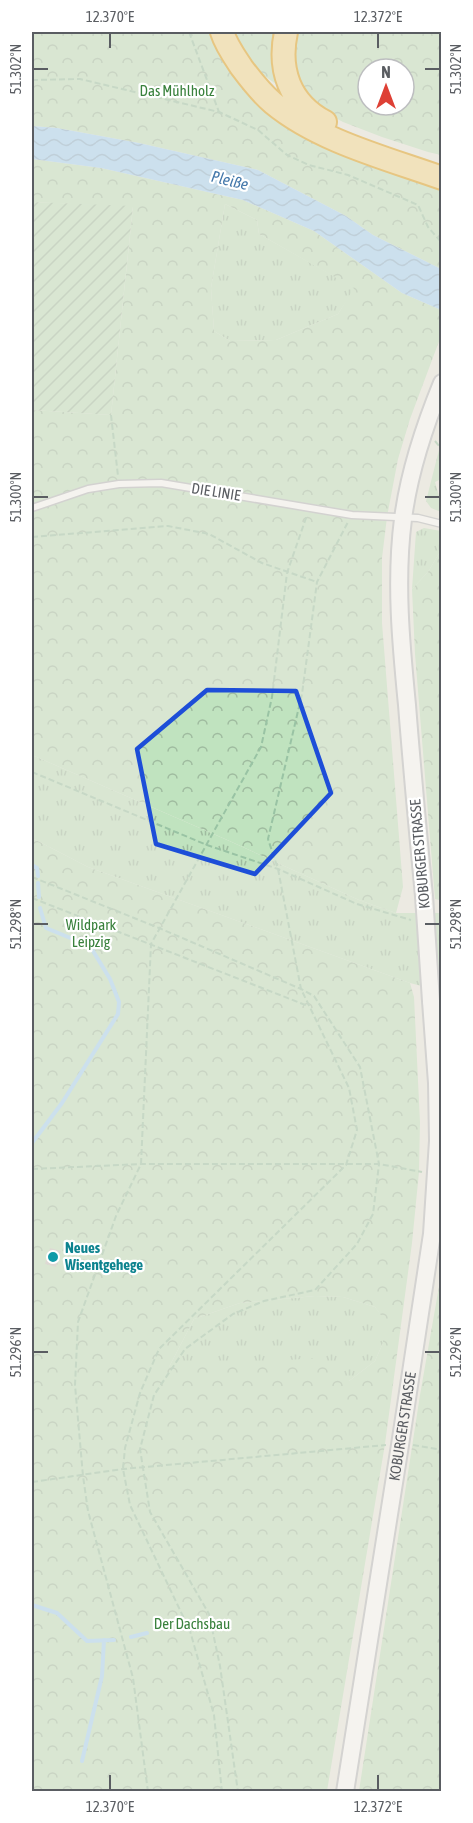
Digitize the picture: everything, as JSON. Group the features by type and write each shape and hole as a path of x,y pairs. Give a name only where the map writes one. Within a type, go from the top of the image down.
{"highway":[{"path":"222,32 233,54 258,88 288,114 344,143 441,178"},
{"path":"286,32 283,48 284,68 290,87 299,102 314,116 333,126 407,155 441,165"}],"main road":[{"name":"KOBURGER STRASSE","path":"345,1791 425,1284 437,1173 438,1106 424,896 399,601 403,518 421,440 441,383"}],"lane":[{"name":"DIE LINIE","path":"32,508 88,489 119,484 161,483 352,515 418,518 441,525"}],"path":[{"path":"189,32 219,112"},
{"path":"32,80 80,79 219,112 258,130 287,154 309,165 348,175 418,206 428,227 441,243"},
{"path":"111,415 119,484"},
{"path":"148,1791 133,1678 88,1511 82,1476 75,1385 78,1322 116,1216 141,1164 151,944 261,747 272,697 287,573 309,507"},
{"path":"222,1791 214,1715 190,1631 130,1505 123,1469 125,1448 140,1393 159,1349 236,1271 346,1166 357,1130 349,1088 301,989 278,869 268,839 302,694 317,582 352,515"},
{"path":"32,537 168,526 209,534 262,563 317,582"},
{"path":"32,772 207,845 278,869 357,904 418,922"},
{"path":"32,878 159,928 314,996 360,1067 379,1164 373,1214 357,1244 315,1290 264,1301 233,1314 185,1349 154,1395 141,1449 150,1512 209,1614 220,1666 238,1791"},
{"path":"32,898 308,1005"},
{"path":"32,1169 141,1164 346,1166 379,1164 437,1173"},
{"path":"32,1482 123,1469 385,1444"},
{"path":"414,1445 441,1450"}],"highlighted area":[{"path":"207,690 296,691 331,793 255,874 156,844 137,749"}],"green space":[{"name":"Das Mühlholz","path":"32,32 215,32 318,140 441,191 441,269 373,235 346,216 258,170 139,143 57,128 32,126"},
{"name":"Das Mühlholz","path":"230,32 275,32 272,64 276,84 249,65"},
{"path":"293,32 441,32 441,155 343,122 326,113 300,90 290,46"},
{"path":"32,159 101,168 243,200 314,231 402,293 441,310 441,336 410,419 398,459 382,558 382,623 403,887 396,913 359,900 32,755 32,410 111,415 133,207 32,202","holes":["225,204 257,220 259,234 354,288 338,314 276,340 230,341 214,331 211,288"]},
{"path":"32,202 133,206 111,415 32,410"},
{"path":"225,204 257,220 259,234 355,288 338,314 276,340 230,341 214,331 211,288"},
{"path":"439,450 441,479 435,482 441,512 431,508 426,501"},
{"path":"424,528 441,531 441,550 428,572 412,589 416,532"},
{"path":"441,550 441,908 439,900 435,899 415,654 412,589 428,572"},
{"path":"32,755 359,900 396,913 441,913 441,991 410,983 88,867 32,838"},
{"path":"32,838 88,867 410,983 414,997 420,1122 419,1172 412,1243 385,1444 327,1791 32,1791","holes":["315,1296 343,1297 375,1307 383,1318 383,1343 375,1361 349,1381 319,1358 169,1367 194,1319 240,1303"]},
{"path":"441,1275 441,1791 359,1791 420,1395"},
{"path":"315,1296 343,1297 375,1307 383,1317 383,1343 375,1361 349,1381 169,1367 194,1319 240,1303"}],"water":[{"name":"Pleiße","path":"32,126 57,128 139,143 258,170 346,216 373,235 441,269 441,310 402,293 314,231 243,200 101,168 32,159"}],"building":[{"name":"Neues Wisentgehege","path":"50,1248 61,1251 56,1267 45,1264"}],"waterway":[{"path":"32,865 37,868 38,876"},
{"path":"38,883 39,897"},
{"path":"32,1143 62,1103 118,1014 119,1002 110,979 90,946 46,928 40,908"},
{"path":"32,1605 57,1613 87,1641 114,1640"},
{"path":"131,1637 147,1633"},
{"path":"82,1761 102,1676 104,1640"}],"place":[{"name":"Neues Wisentgehege","path":"53,1257"}],"park label":[{"name":"Wildpark Leipzig","path":"91,934"},
{"name":"Der Dachsbau","path":"192,1624"}]}
